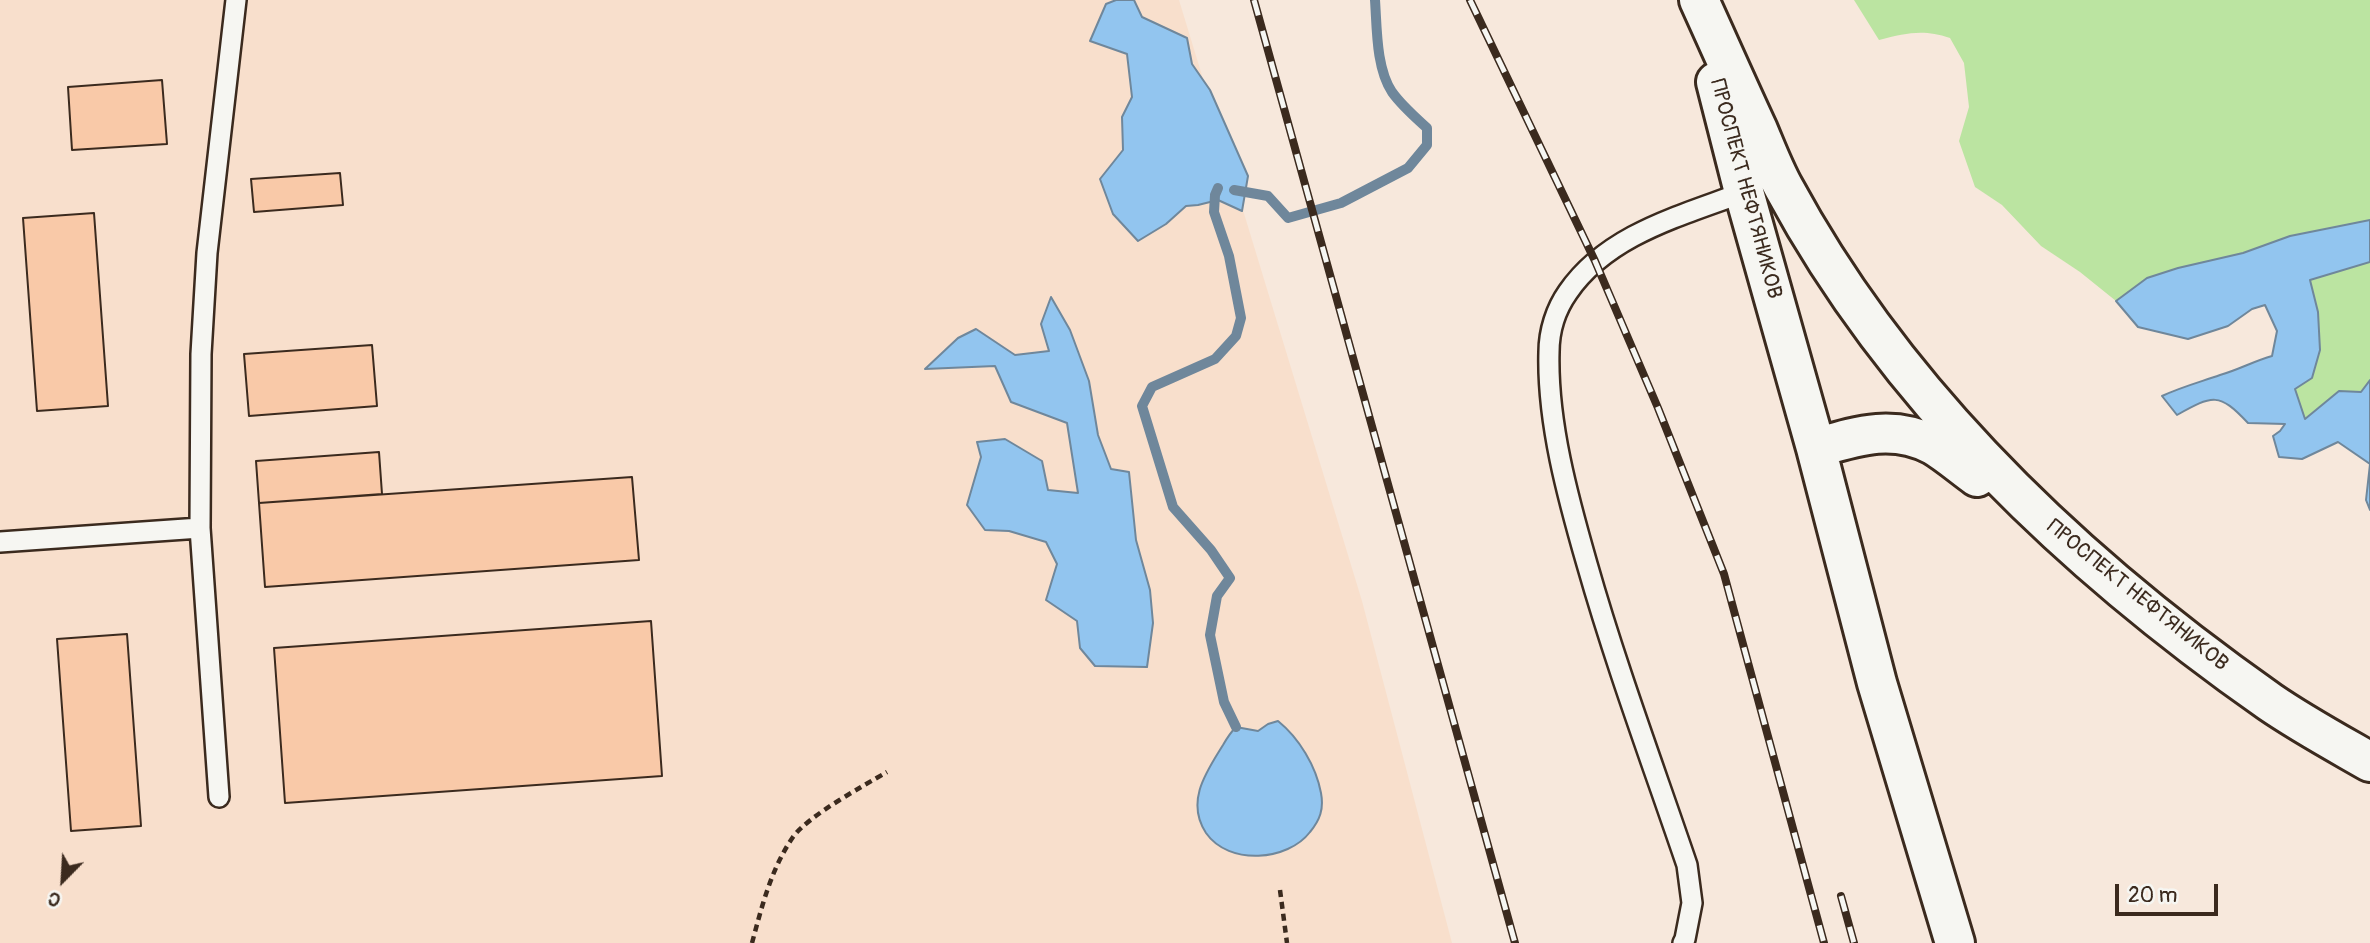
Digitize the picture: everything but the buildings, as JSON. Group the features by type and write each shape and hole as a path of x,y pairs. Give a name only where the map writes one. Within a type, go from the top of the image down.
{"main road":[{"name":"ПРОСПЕКТ НЕФТЯНИКОВ","path":"1698,0 1744,192 1816,448 1877,683 1955,943"},
{"name":"ПРОСПЕКТ НЕФТЯНИКОВ","path":"1698,0 1784,187 1830,265 1885,345 1964,439 2069,545 2161,621 2272,704 2370,762"},
{"path":"1816,448 1875,433 1909,435 1934,446 2069,545"}],"lane":[{"path":"219,797 200,528 201,354 207,253 236,0"},
{"path":"1683,943 1692,903 1687,865 1603,621 1573,516 1558,443 1549,351 1558,308 1581,275 1595,261 1639,232 1744,192"},
{"path":"0,542 200,528"}],"path":[{"path":"752,943 770,879 794,835 827,809 887,772"},
{"path":"1280,890 1287,943"}],"shaded area":[{"path":"0,0 1179,0 1362,601 1452,943 0,943"}],"green space":[{"path":"1854,0 2370,0 2370,220 2290,236 2243,253 2178,268 2147,278 2116,301 2041,246 2002,205 1975,187 1959,141 1969,107 1964,63 1950,38 1915,33 1879,40"},
{"path":"2370,262 2370,380 2361,392 2339,391 2304,419 2295,389 2312,378 2320,350 2318,312 2310,280"}],"water":[{"path":"1116,0 1134,0 1142,17 1187,38 1192,64 1210,90 1248,176 1242,211 1218,200 1186,206 1166,224 1138,241 1113,214 1100,179 1123,150 1122,117 1132,97 1127,54 1090,41 1106,4"},
{"path":"2370,220 2370,262 2310,280 2318,312 2320,350 2312,378 2295,389 2305,419 2339,391 2361,392 2370,380 2370,464 2338,442 2302,459 2279,457 2273,436 2285,424 2248,423 2230,406 2215,400 2199,403 2177,415 2162,396 2272,356 2277,331 2265,305 2252,309 2228,326 2188,339 2138,327 2116,301 2147,278 2178,268 2243,253 2290,236"},
{"path":"1051,297 1070,330 1089,381 1098,435 1111,469 1129,472 1136,540 1150,590 1153,623 1147,667 1095,666 1080,648 1077,621 1046,600 1057,564 1046,542 1009,531 985,530 967,505 981,457 977,442 1005,439 1042,461 1048,490 1078,493 1067,423 1011,402 995,366 925,369 958,338 976,329 1015,355 1049,351 1041,324"},
{"path":"2370,464 2370,510 2366,500"},
{"path":"1278,721 1300,744 1311,763 1322,799 1319,819 1300,842 1288,849 1258,856 1229,851 1216,844 1200,821 1198,798 1205,776 1236,727 1258,731"}],"waterway":[{"path":"1234,190 1268,196 1288,218 1341,203 1408,168 1427,145 1427,128 1392,92 1383,71 1378,47 1375,0"},
{"path":"1218,188 1214,212 1229,256 1241,318 1236,336 1215,359 1152,387 1142,406 1173,507 1211,550 1230,578 1217,596 1210,635 1224,702 1236,727"}],"railway":[{"path":"1254,0 1515,943"},
{"path":"1470,0 1595,261 1658,408 1724,574 1824,943"},
{"path":"1841,896 1854,943"}]}
